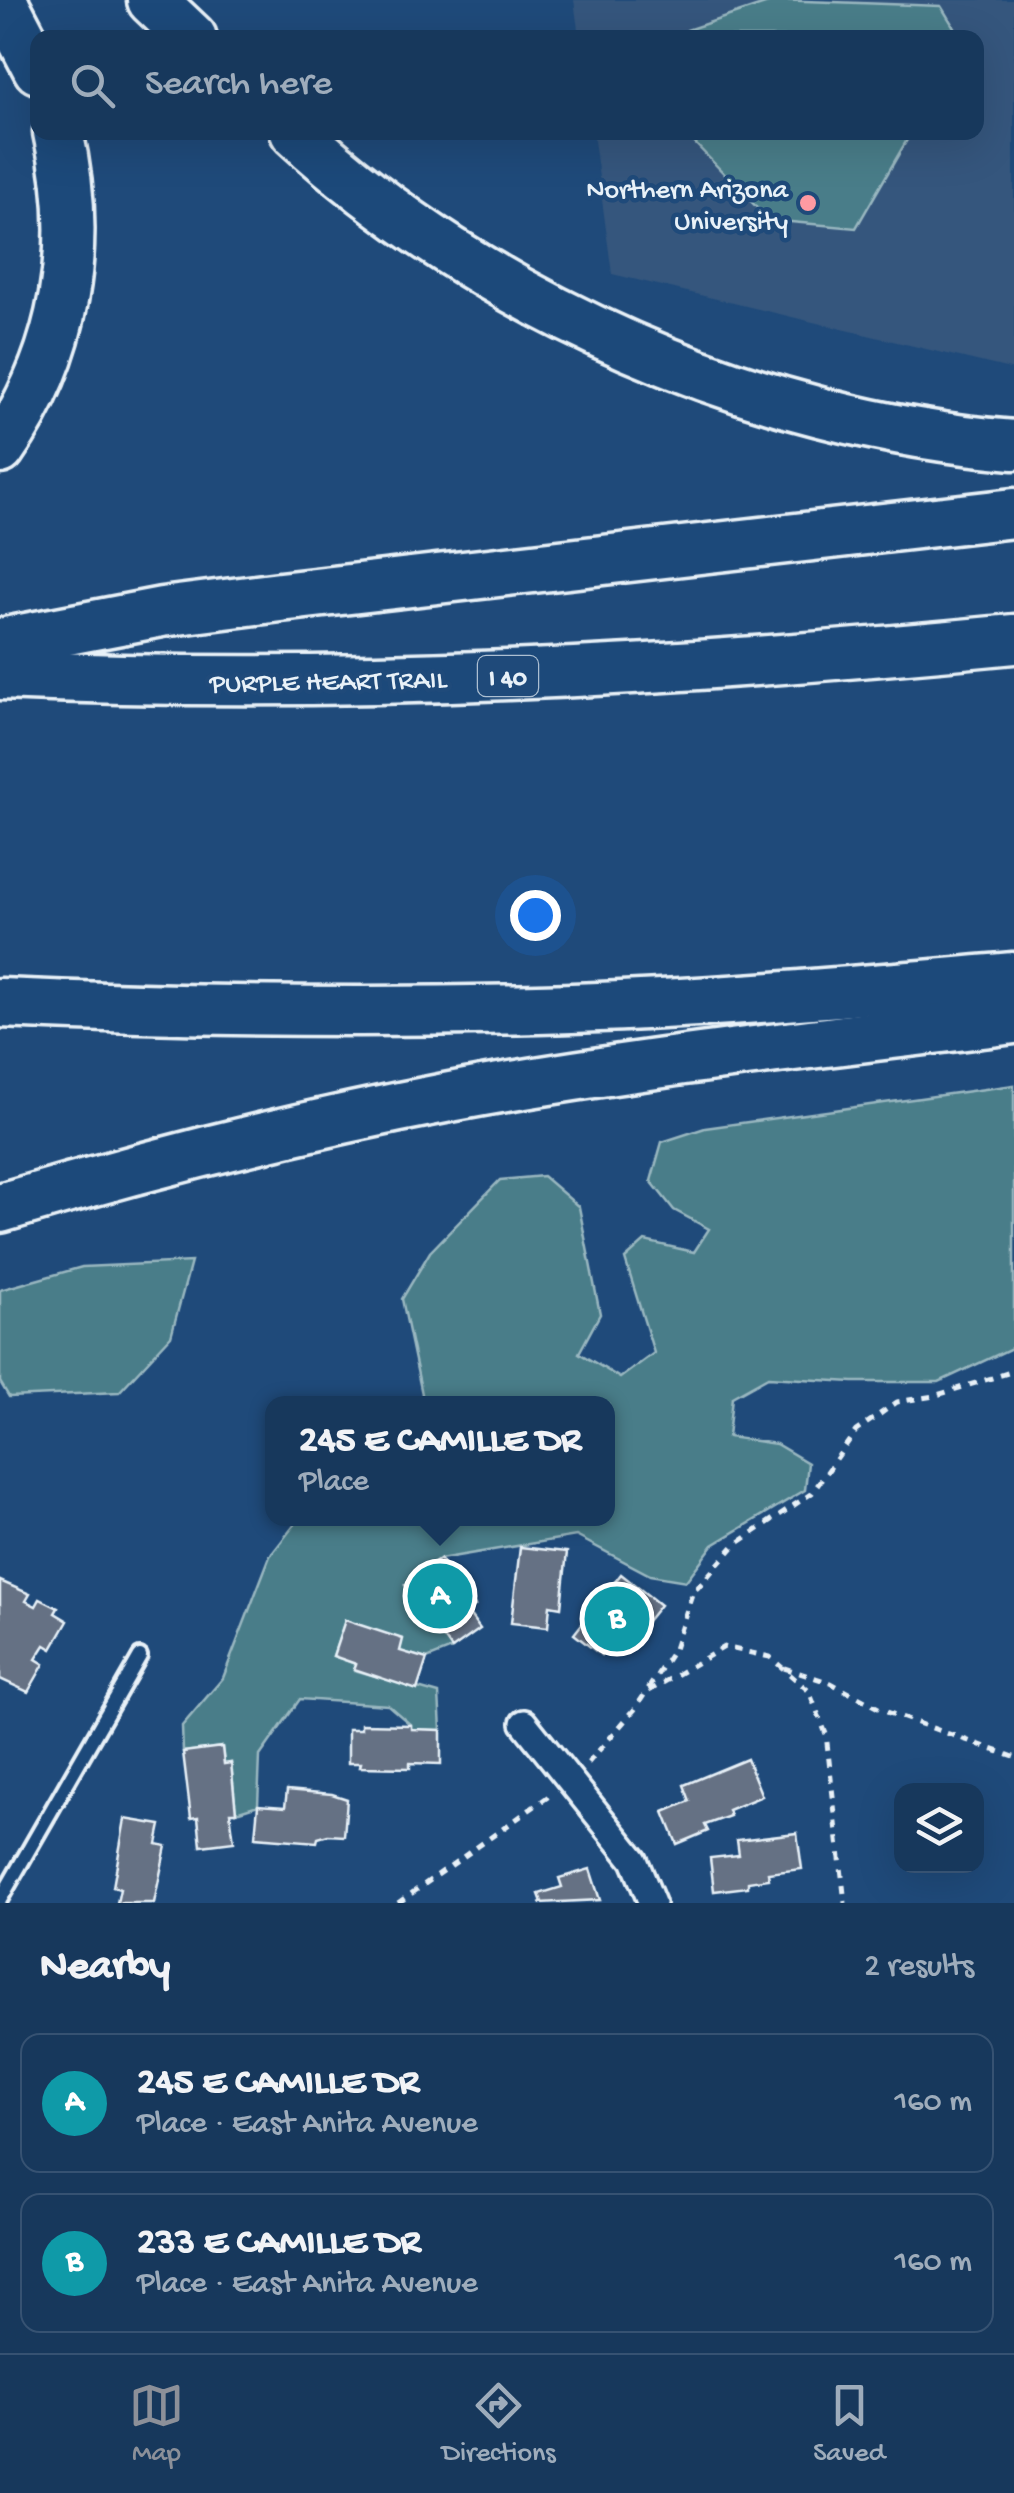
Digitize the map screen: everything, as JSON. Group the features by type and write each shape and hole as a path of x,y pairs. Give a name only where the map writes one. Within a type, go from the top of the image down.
{"highway":[{"path":"2,0 30,53"},
{"path":"152,0 184,30"},
{"path":"0,449 39,384 57,336 68,284 68,197 59,140"},
{"path":"303,140 337,172 480,268 623,344 808,409 894,428 1014,446"},
{"path":"0,643 162,612 1014,514"},
{"name":"PURPLE HEART TRAIL","path":"0,675 200,680 486,677 816,658 1014,639"},
{"path":"0,1003 154,1011 541,1009 814,995 1014,977"},
{"path":"0,1208 148,1164 450,1097 1014,1019"}],"street":[{"path":"524,1723 634,1860 652,1903"}],"lane":[{"path":"0,1900 4,1885 140,1656"}],"path":[{"path":"398,1903 570,1781 606,1745 646,1694 674,1649 692,1594 735,1545 812,1492 856,1431 897,1402 934,1396 1014,1371"},
{"path":"646,1694 724,1647 770,1657 808,1691 826,1734 845,1903"},
{"path":"782,1668 830,1683 884,1710 1014,1757"}],"shaded area":[{"name":"Northern Arizona University","path":"574,0 1014,0 1014,370 612,274 594,140 984,140 984,30 578,30"}],"green space":[{"path":"777,0 941,6 956,30 687,30"},
{"path":"693,140 907,140 856,228 769,220"},
{"path":"1014,1085 1014,1347 939,1382 768,1377 732,1397 728,1437 776,1444 808,1463 805,1490 713,1545 686,1581 650,1575 576,1536 440,1559 406,1585 452,1649 427,1659 400,1651 402,1639 345,1621 333,1656 356,1664 354,1670 439,1694 441,1730 411,1729 388,1705 300,1699 260,1756 258,1805 236,1812 231,1763 224,1764 222,1747 183,1752 182,1726 223,1678 270,1556 294,1526 615,1526 615,1396 421,1396 402,1299 430,1252 500,1180 543,1176 579,1207 600,1314 579,1353 620,1378 654,1353 625,1259 645,1241 694,1252 709,1229 674,1210 651,1181 662,1142 705,1128"},
{"path":"191,1262 171,1336 119,1392 9,1397 0,1382 0,1290 82,1267"}],"building":[{"path":"520,1547 567,1552 561,1607 550,1605 548,1627 511,1623"},
{"path":"440,1559 475,1606 467,1611 480,1629 452,1649 405,1585"},
{"path":"621,1574 660,1605 626,1647 615,1638 601,1655 574,1634"},
{"path":"0,1581 30,1594 26,1601 36,1606 40,1599 58,1608 55,1613 68,1621 52,1649 45,1645 36,1659 44,1664 28,1692 0,1679"},
{"path":"345,1620 403,1639 400,1651 427,1659 417,1690 354,1669 356,1664 333,1656"},
{"path":"361,1724 441,1730 441,1764 410,1763 410,1768 360,1767 361,1763 348,1763 348,1729 361,1729"},
{"path":"222,1747 224,1764 231,1763 236,1812 230,1812 234,1842 201,1846 198,1817 191,1818 183,1752"},
{"path":"747,1759 762,1796 728,1810 730,1816 705,1825 708,1831 677,1844 664,1812 690,1801 684,1785"},
{"path":"287,1790 347,1799 344,1836 328,1835 317,1842 255,1837 258,1805 285,1807"},
{"path":"125,1819 161,1825 157,1844 166,1846 154,1903 117,1903 120,1889 113,1887"},
{"path":"797,1833 802,1869 768,1873 769,1879 748,1882 748,1887 714,1891 710,1858 739,1855 737,1840"},
{"path":"590,1869 600,1900 539,1903 539,1894 562,1887 559,1878"}],"place":[{"name":"Northern Arizona University","path":"808,203"},
{"name":"245 E CAMILLE DR","path":"440,1596"},
{"name":"233 E CAMILLE DR","path":"617,1619"}]}
